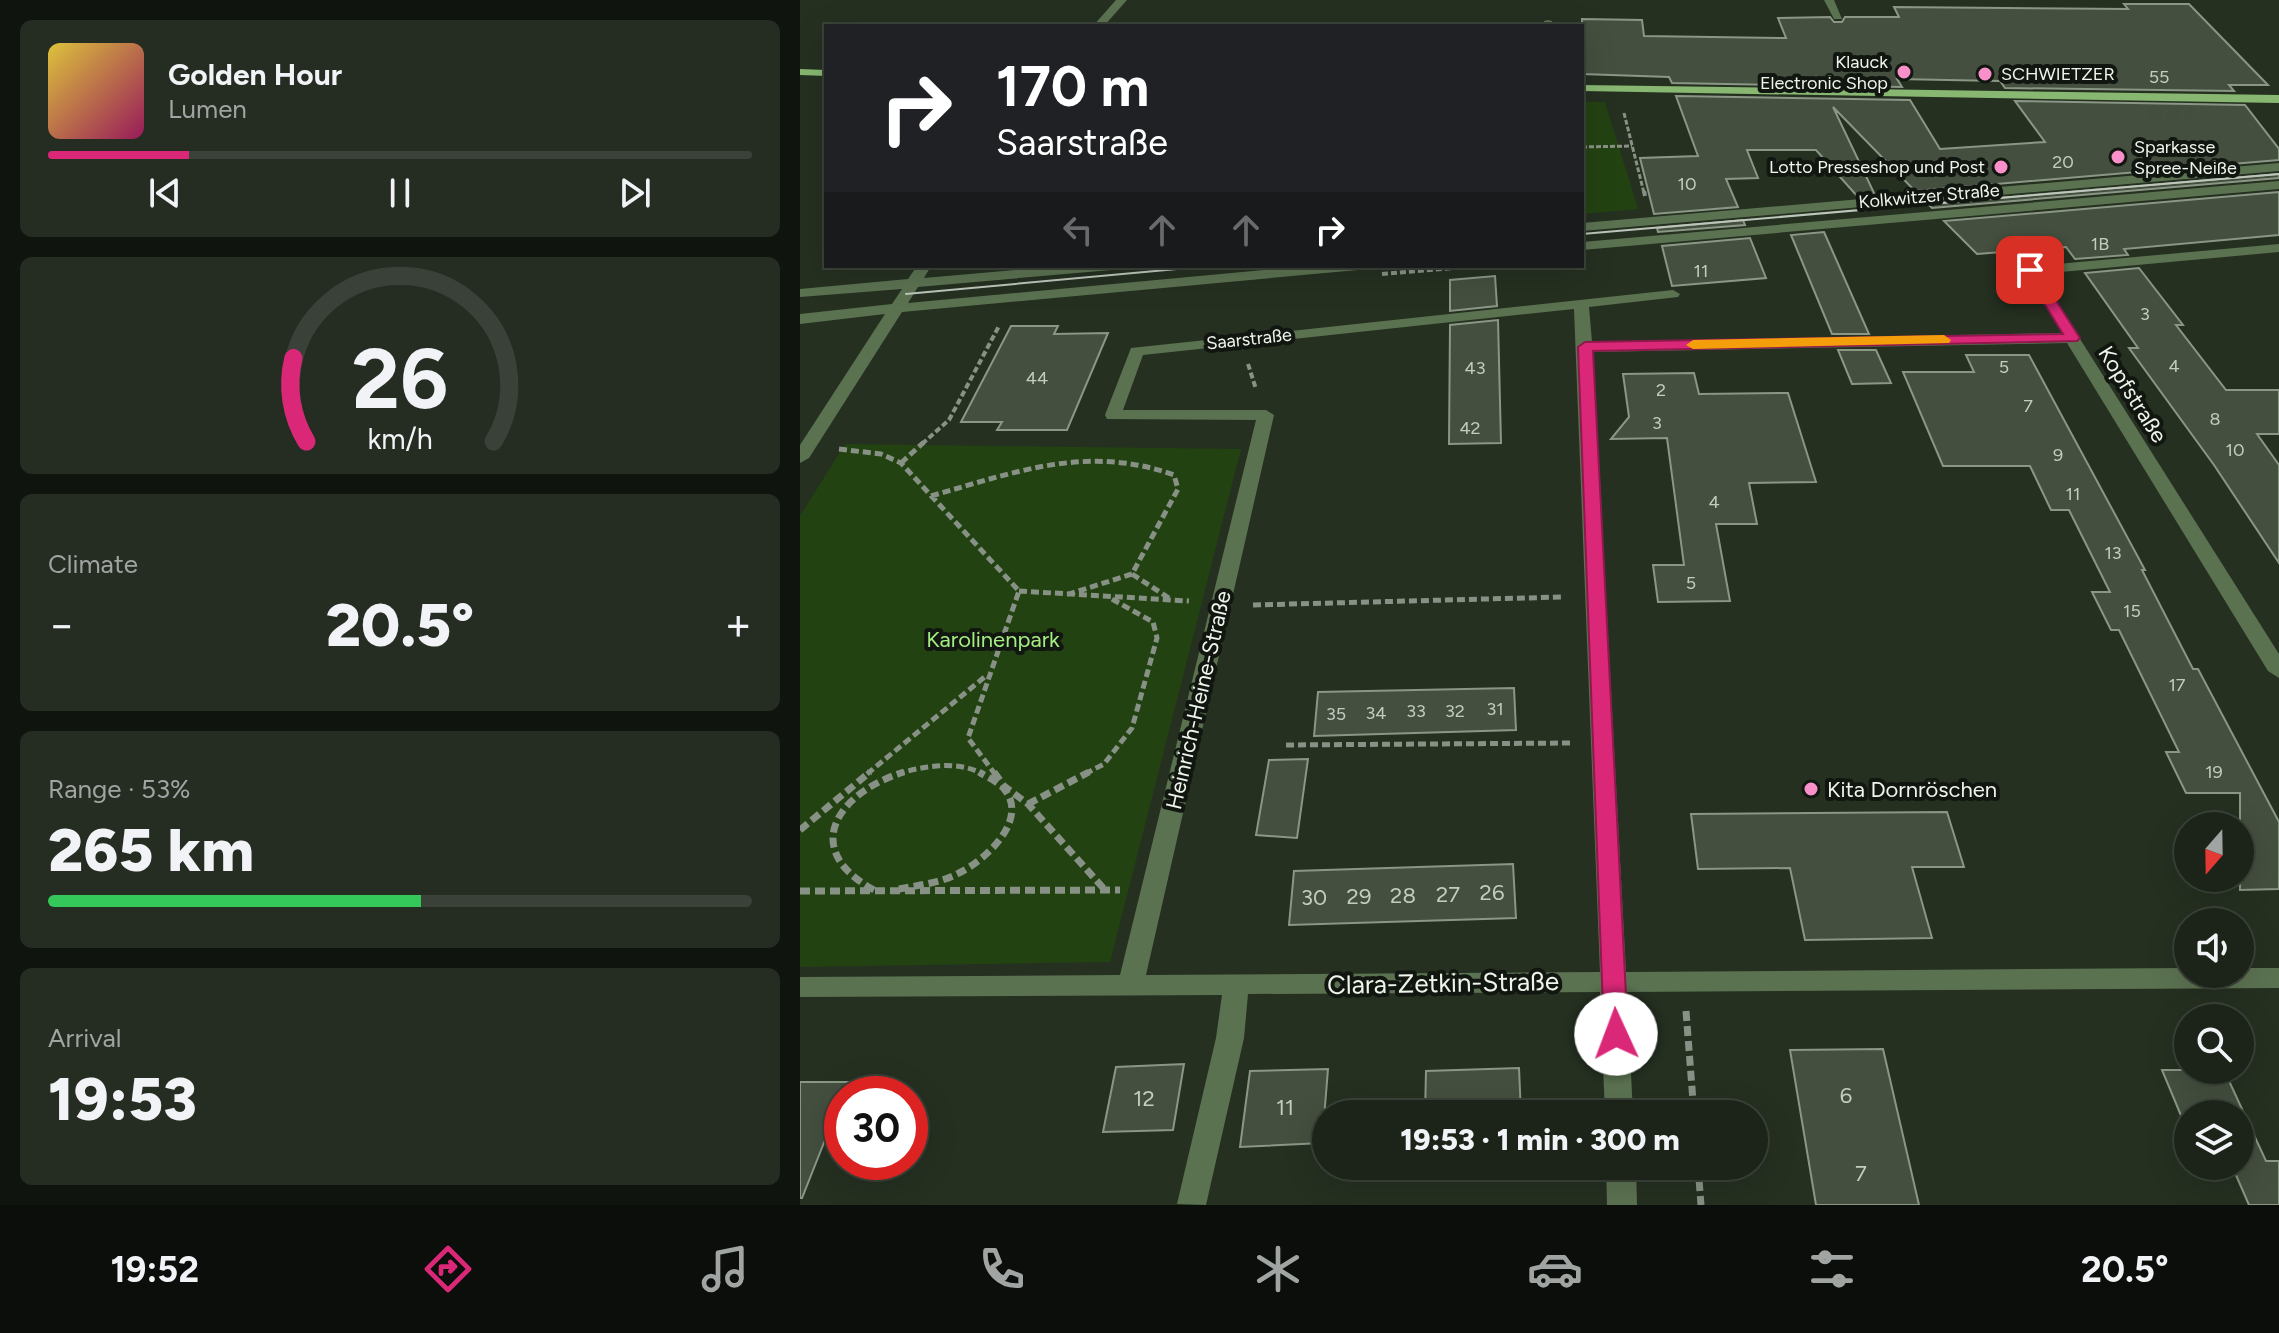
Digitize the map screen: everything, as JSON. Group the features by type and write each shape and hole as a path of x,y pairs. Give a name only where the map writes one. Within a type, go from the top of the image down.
{"main road":[{"path":"800,72 824,73"},
{"path":"1584,88 2279,99"}],"street":[{"path":"1100,24 1122,0"},
{"path":"1829,0 1838,17"},
{"name":"Kolkwitzer Straße","path":"1584,227 2279,167"},
{"path":"1584,239 2279,183"},
{"name":"Kolkwitzer Straße","path":"1584,246 2279,183"},
{"name":"Kopfstraße","path":"2279,248 2030,270 2279,671"},
{"path":"803,454 923,268"},
{"path":"800,310 1098,268"},
{"path":"800,303 1251,268"},
{"path":"800,293 983,299 1335,268"},
{"name":"Saarstraße","path":"1266,415 1113,415 1137,351 1673,294"},
{"path":"800,319 904,297"},
{"path":"1581,303 1618,1100"},
{"path":"1585,347 2072,338"},
{"name":"Heinrich-Heine-Straße","path":"1131,985 1266,415"},
{"name":"Clara-Zetkin-Straße","path":"800,987 2279,978"},
{"path":"1192,1204 1230,1038 1236,985"},
{"path":"1621,1180 1622,1205"}],"path":[{"path":"1621,100 1646,198"},
{"path":"1584,147 1632,146"},
{"path":"901,463 949,420 1001,321"},
{"path":"803,454 853,449 881,454 901,463 1019,591 1221,604 1596,596"},
{"path":"931,496 1034,467 1091,459 1153,465 1174,475 1178,489 1132,574 1066,595"},
{"path":"1132,574 1174,601"},
{"path":"899,889 958,874 993,850 1009,827 1011,799 968,738 1019,591"},
{"path":"1028,804 1104,764 1132,728 1157,638 1153,622 1110,598"},
{"path":"800,830 988,674"},
{"path":"1286,745 1603,742"},
{"path":"874,890 853,883 833,868 825,846 833,819 856,795 901,772 945,765 974,769 1028,804 1105,890"},
{"path":"800,891 1153,890"},
{"path":"1683,980 1693,1100"},
{"path":"1699,1180 1701,1205"}],"green space":[{"path":"1584,102 1605,102 1638,209 1584,214"},
{"name":"Karolinenpark","path":"845,444 1241,449 1110,962 800,967 800,516"}],"building":[{"path":"2124,4 2189,4 2268,85 2229,85 2234,91 2005,88 2000,81 1897,79 1902,87 1672,83 1669,77 1584,74 1582,19 1642,20 1644,36 1786,38 1778,18 1830,17 1834,22 1842,22 1845,17 1899,17 1894,7 2128,9"},
{"path":"1676,96 1910,100 1940,149 2045,142 2015,101 2245,105 2279,149 2279,160 1915,191 1833,107 1875,195 1857,196 1816,150 1747,150 1758,178 1726,179 1738,207 1654,214 1640,158 1698,156"},
{"path":"2279,174 2279,178 1932,208 1928,204"},
{"path":"2279,192 2279,235 2124,249 2128,255 2075,259 2066,247 1977,254 1944,221"},
{"path":"1743,220 1745,225 1658,232 1657,228"},
{"path":"1824,232 1869,334 1832,334 1791,235"},
{"path":"1750,238 1766,278 1672,286 1662,246"},
{"path":"2139,268 2183,325 2176,325 2226,390 2279,390 2279,434 2257,434 2279,465 2279,563 2214,465 2129,348 2138,348 2085,273"},
{"path":"1495,276 1497,306 1450,311 1450,280"},
{"path":"1498,320 1501,443 1449,444 1450,325"},
{"path":"1011,326 1058,326 1054,334 1108,333 1067,430 997,430 1002,422 961,422"},
{"path":"1838,350 1876,350 1891,383 1852,384"},
{"path":"1966,355 2029,355 2145,570 2142,570 2193,669 2198,669 2279,822 2279,889 2254,890 2254,812 2240,812 2240,793 2186,793 2166,752 2179,752 2119,630 2111,630 2092,592 2110,592 2069,510 2051,510 2030,466 1943,466 1903,372 1974,372"},
{"path":"1694,373 1699,394 1788,393 1816,482 1749,483 1757,524 1716,524 1730,601 1658,602 1653,565 1684,565 1667,438 1611,439 1629,417 1623,374"},
{"path":"1514,688 1516,730 1314,736 1318,692"},
{"path":"1308,759 1297,838 1256,835 1269,760"},
{"path":"1947,812 1964,867 1912,867 1932,938 1805,940 1790,868 1698,869 1691,814"},
{"path":"1513,864 1516,918 1289,925 1294,871"},
{"path":"1883,1049 1919,1205 1816,1205 1790,1050"},
{"path":"1184,1064 1173,1130 1103,1132 1116,1067"},
{"path":"1519,1068 1520,1100 1425,1100 1426,1071"},
{"path":"1328,1069 1325,1100 1312,1100 1312,1143 1240,1147 1250,1071"},
{"path":"2162,1070 2174,1070 2174,1084 2230,1084 2238,1100 2174,1100"},
{"path":"800,1082 824,1082 824,1143 800,1198"},
{"path":"2254,1135 2266,1161 2279,1161 2279,1205 2249,1205 2238,1180 2254,1180"}],"tunnel":[{"path":"2150,113 2193,114"}],"tram line":[{"path":"1584,234 2279,174"},
{"path":"906,294 1188,268"}],"slow traffic":[{"path":"1693,345 1944,340"}],"place":[{"name":"Klauck Electronic Shop","path":"1904,72"},
{"name":"SCHWIETZER","path":"1985,74"},
{"name":"Sparkasse Spree-Neiße","path":"2118,157"},
{"name":"Lotto Presseshop und Post","path":"2001,167"},
{"name":"Kita Dornröschen","path":"1811,789"}],"route":[{"path":"1616,1034 1585,347 2072,338 2030,270"}]}
